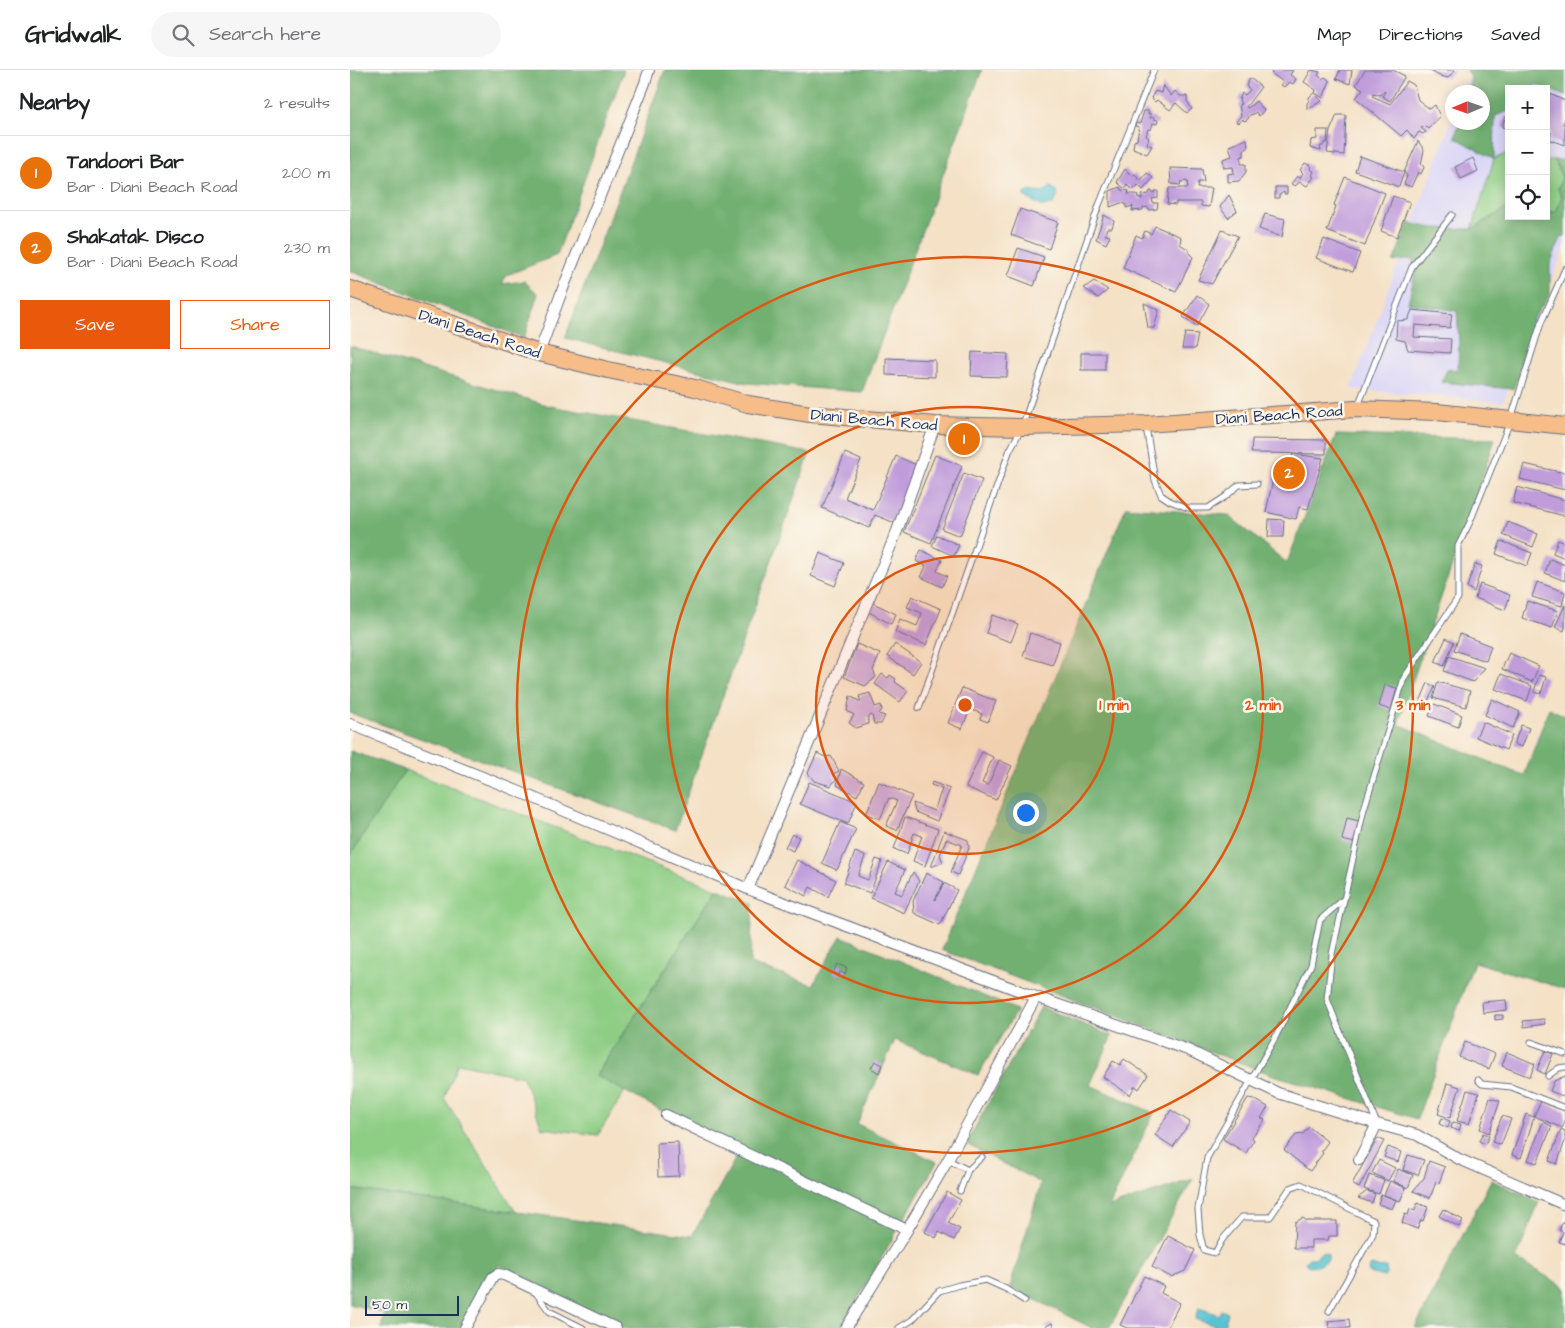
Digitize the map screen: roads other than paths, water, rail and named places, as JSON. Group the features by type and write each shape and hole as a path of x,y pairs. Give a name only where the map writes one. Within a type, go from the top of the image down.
{"main road":[{"name":"Diani Beach Road","path":"350,289 540,352 608,370 695,388 748,404 810,414 936,425 1022,427 1146,424 1356,409 1437,412 1565,426"}],"street":[{"path":"540,352 562,291 646,83 649,70"},
{"path":"748,889 897,532 936,425"},
{"path":"350,724 520,792 748,889 1036,997 1188,1050 1278,1093 1417,1135 1459,1159 1565,1205"},
{"path":"846,1328 948,1160 1036,997"},
{"path":"666,1115 907,1230"},
{"path":"1360,1160 1377,1124"},
{"path":"465,1328 493,1277 498,1274 504,1275 616,1328"}],"lane":[{"path":"919,708 1010,452 1022,427 1099,205 1154,70"},
{"path":"1356,409 1412,267 1452,215"},
{"path":"1377,1124 1327,999 1332,954 1344,899 1364,809 1404,678 1458,598 1458,546 1470,522 1511,419 1541,322 1565,268"},
{"path":"1146,424 1155,480 1161,495 1170,501 1188,508 1208,508 1239,485 1257,484"},
{"path":"1329,1311 1373,1234 1374,1221 1301,1184 1290,1188 1270,1217 1242,1217 1222,1240 1214,1253 1204,1250 1200,1235 1198,1208 1207,1158 1276,1036 1311,965 1320,920 1344,899"},
{"path":"1532,1042 1565,1054"},
{"path":"1548,1076 1559,1068 1565,1067"},
{"path":"1478,1080 1482,1084 1511,1087 1565,1108"},
{"path":"960,1191 968,1170 982,1157"},
{"path":"948,1160 968,1170"},
{"path":"899,1328 912,1320 939,1291 959,1285 986,1280 1006,1288 1025,1301"},
{"path":"532,1288 549,1310 583,1328"}],"water":[{"path":"1050,187 1056,190 1058,197 1052,205 1041,206 1024,196 1027,191 1042,192"},
{"path":"1322,1252 1328,1254 1328,1260 1320,1265 1310,1267 1305,1263 1309,1258 1315,1258"},
{"path":"1371,1265 1381,1268 1386,1267 1387,1275 1384,1277 1369,1273 1368,1270"},
{"path":"1199,1308 1219,1315 1221,1310 1228,1313 1223,1328 1195,1319"}],"place":[{"name":"Tandoori Bar","path":"964,439"},
{"name":"Shakatak Disco","path":"1289,473"}]}
